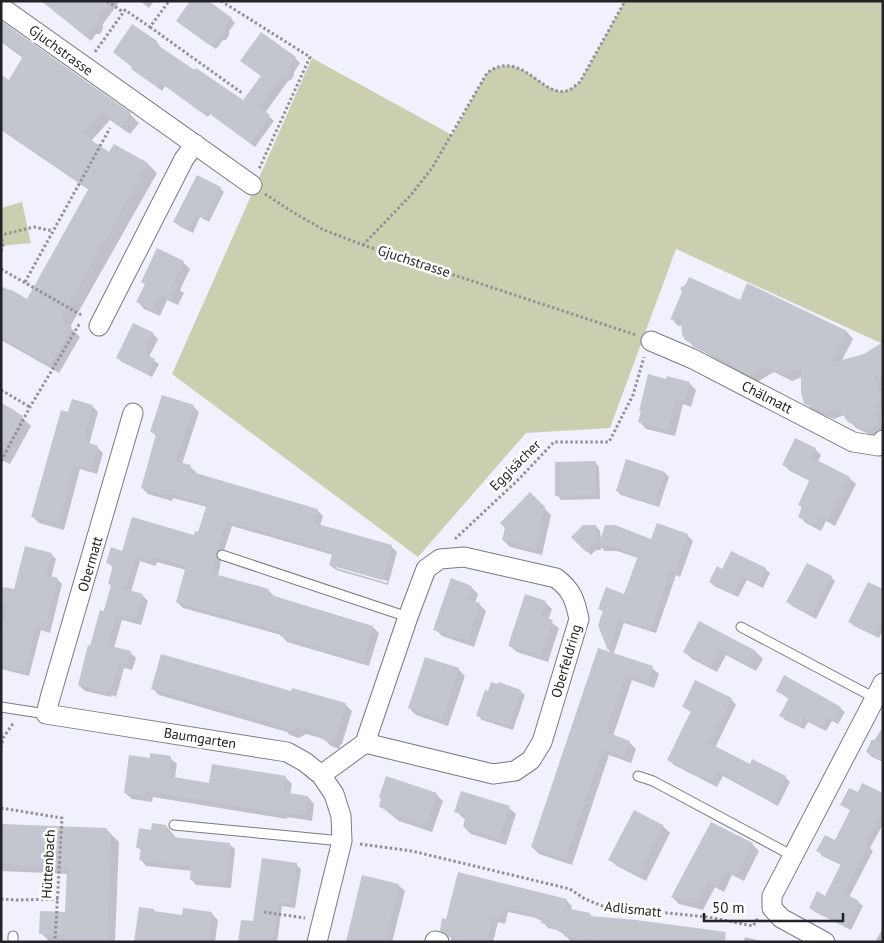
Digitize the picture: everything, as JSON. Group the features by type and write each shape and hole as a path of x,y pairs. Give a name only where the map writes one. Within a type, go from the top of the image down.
{"street":[{"name":"Gjuchstrasse","path":"1,7 252,185"},
{"path":"99,326 184,159 195,144"},
{"name":"Chälmatt","path":"651,341 693,359 853,442 878,446 883,440"},
{"name":"Obermatt","path":"46,714 133,413"},
{"name":"Oberfeldring","path":"365,743 493,774 515,771 531,760 542,742 579,619 575,601 567,586 556,578 464,556 440,559"},
{"path":"321,775 365,743 426,569 440,559"},
{"path":"825,942 781,918 772,908 772,896 880,694"},
{"name":"Baumgarten","path":"46,714 287,752 305,762 321,775 334,794 350,842 322,922 317,942"}],"lane":[{"path":"222,555 408,617"},
{"path":"741,627 880,694"},
{"name":"Baumgarten","path":"1,707 46,714"},
{"path":"638,776 653,781 793,856"},
{"path":"174,825 350,842"}],"path":[{"path":"108,1 150,27 242,93"},
{"path":"150,27 169,1"},
{"path":"221,1 310,57 252,185"},
{"path":"363,245 410,195 432,168 487,73 495,66 506,64 518,68 548,87 558,91 570,90 580,82 626,1"},
{"path":"96,50 123,12"},
{"path":"25,282 110,128"},
{"name":"Gjuchstrasse","path":"252,185 324,230 363,245 651,341"},
{"path":"1,252 3,246 1,235 34,226 53,231"},
{"path":"1,269 84,316 30,407 1,461"},
{"name":"Eggisächer","path":"440,559 443,549 518,480 554,442 609,442 633,395 644,357 651,341"},
{"path":"1,390 30,407"},
{"path":"1,748 3,738 18,715 19,710"},
{"name":"Hüttenbach","path":"1,808 62,818 55,942"},
{"name":"Adlismatt","path":"350,842 412,851 484,867 570,889 605,907 708,917 753,926 756,922"},
{"path":"1,899 58,898"},
{"path":"264,912 310,918 322,922"}],"green space":[{"path":"625,1 883,1 883,344 676,249 610,428 526,433 418,557 172,374 312,58 452,135 487,73 500,67 512,66 522,70 552,89 561,91 571,89 580,82"},
{"path":"22,202 31,243 1,246 1,208"}],"building":[{"path":"41,1 111,1 98,18 98,23 85,36"},
{"path":"190,1 209,1 232,18 225,27 226,31 211,46 176,21"},
{"path":"1,21 131,113 121,126 101,112 81,133 109,152 114,144 148,163 61,318 61,321 72,327 50,365 1,338 1,287 8,291 10,289 27,299 89,188 1,129 1,75 9,80 23,56 1,41"},
{"path":"132,24 157,41 156,44 243,100 261,76 240,61 261,32 296,57 289,67 290,71 282,76 260,108 270,115 250,143 205,110 202,113 160,82 157,87 131,69 132,67 113,52"},
{"path":"197,175 221,187 205,218 196,214 188,230 173,222"},
{"path":"157,248 184,261 173,283 178,285 171,299 160,294 152,310 136,302 145,284 141,282"},
{"path":"689,277 740,300 747,283 847,331 830,363 864,354 883,342 883,378 873,375 881,398 875,413 878,425 865,430 848,422 838,408 826,413 804,404 801,392 801,368 784,375 766,366 749,375 685,340 682,334 681,317 670,320 682,292 680,288 686,284"},
{"path":"133,323 154,333 144,353 155,359 148,374 116,358"},
{"path":"648,374 666,379 667,376 690,382 685,401 676,398 668,430 638,422"},
{"path":"162,395 194,405 175,461 191,465 189,471 318,509 314,523 392,545 382,580 329,565 333,552 226,521 211,573 269,589 267,594 373,626 363,661 280,636 281,632 176,602 186,566 151,556 150,561 135,556 125,589 143,594 135,620 116,615 107,645 131,651 127,665 118,663 110,692 78,685 88,645 90,646 100,610 104,611 111,585 108,584 113,565 106,563 111,547 122,551 132,517 194,535 195,531 198,532 207,504 168,493 167,496 141,488 156,434 150,432"},
{"path":"72,399 93,405 83,441 98,446 91,469 74,464 59,524 31,517 61,410 68,412"},
{"path":"1,403 23,416 1,454"},
{"path":"795,438 816,448 811,457 850,477 828,520 819,516 815,525 798,517 802,507 798,505 810,479 782,465"},
{"path":"626,459 665,472 655,504 616,491"},
{"path":"596,461 596,495 555,496 555,462"},
{"path":"530,492 545,507 535,549 502,540 505,528 500,523"},
{"path":"657,523 688,534 675,572 670,571 651,629 619,618 608,651 598,625 603,611 598,609 606,587 624,594 638,556 611,546 598,546 605,525 615,525 651,539"},
{"path":"583,525 596,525 597,546 592,546 586,552 571,537"},
{"path":"25,546 52,553 46,575 58,578 45,629 36,626 25,672 1,666 1,633 8,605 1,603 5,587 14,589"},
{"path":"731,551 766,568 758,584 742,576 733,594 709,582 717,566 722,569"},
{"path":"807,563 832,576 812,615 786,602"},
{"path":"451,578 472,586 467,599 480,603 467,641 433,630"},
{"path":"868,582 883,589 883,617 874,635 848,622"},
{"path":"525,594 546,601 541,616 553,620 541,656 508,646"},
{"path":"699,621 756,651 749,665 719,649 710,666 683,652"},
{"path":"598,648 653,666 648,682 626,674 606,732 630,741 624,757 602,749 565,859 531,847"},
{"path":"161,654 291,691 292,688 346,703 336,738 334,738 332,743 322,739 319,733 298,727 292,731 281,728 282,726 151,689"},
{"path":"425,657 459,668 442,720 408,708"},
{"path":"784,675 841,707 834,720 827,717 822,728 804,718 800,726 779,716 789,698 776,691"},
{"path":"695,680 732,698 709,743 750,764 752,759 786,776 773,802 717,771 712,782 667,760 691,711 682,707"},
{"path":"491,682 498,684 499,682 521,690 509,726 476,716 485,690 488,691"},
{"path":"872,739 883,745 883,761 866,752"},
{"path":"150,753 171,756 168,776 209,783 212,764 286,776 283,792 308,796 305,815 280,811 280,813 146,791 145,796 124,793 129,755 150,758"},
{"path":"386,776 437,793 426,826 390,814 392,811 379,807 381,798 379,797"},
{"path":"862,783 883,793 883,812 866,844 869,845 844,893 859,901 846,927 809,908 817,891 825,896 841,864 816,851 825,835 835,840 850,810 840,805 849,788 858,792"},
{"path":"461,791 510,806 499,839 463,827 466,815 454,812"},
{"path":"634,810 663,825 639,875 608,860"},
{"path":"711,822 753,843 736,875 725,869 717,886 708,881 696,903 671,897"},
{"path":"152,823 166,825 166,832 173,833 172,837 230,843 226,883 190,880 191,866 139,860 141,848 136,848 139,828 151,830"},
{"path":"1,824 107,828 106,833 111,833 107,942 64,942 64,935 39,934 40,911 65,912 67,867 1,864"},
{"path":"262,858 297,863 291,904 278,903 273,942 238,942 241,920 253,921"},
{"path":"458,872 567,899 565,908 590,913 590,916 726,932 725,942 609,942 583,939 582,941 564,936 565,932 554,929 555,926 541,923 542,918 503,908 500,919 492,917 487,942 472,942 448,937 440,931 442,918 446,919"},
{"path":"362,875 399,884 386,942 346,942"},
{"path":"139,907 182,915 183,908 212,912 208,942 134,942"}]}
